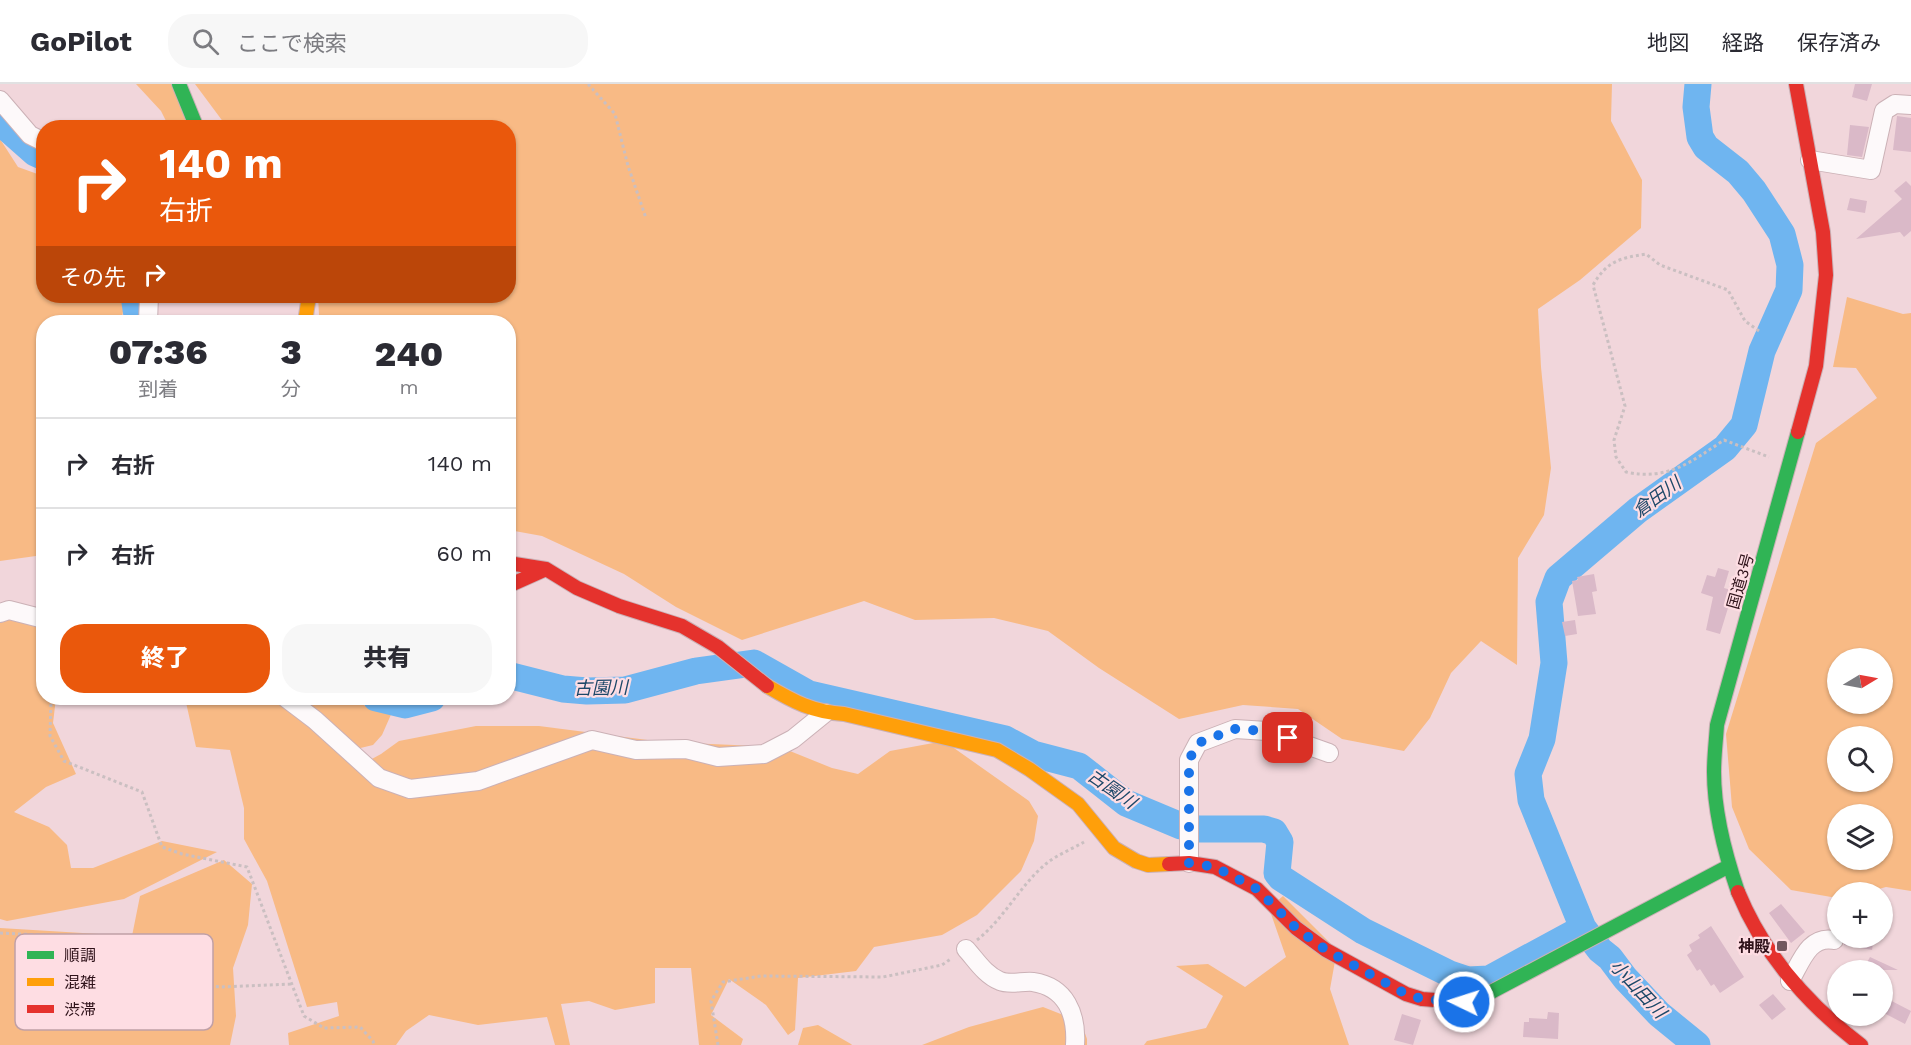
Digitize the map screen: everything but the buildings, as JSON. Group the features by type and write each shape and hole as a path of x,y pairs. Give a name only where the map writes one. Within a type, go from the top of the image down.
{"main road":[{"path":"178,84 194,120"},
{"name":"国道3号","path":"1797,92 1822,232 1826,276 1823,316 1816,366 1718,725 1714,772 1718,809 1729,866 1738,892 1756,928 1790,981 1821,1013 1861,1045"},
{"path":"516,563 546,569 577,588 619,606 682,626 718,647 765,685 796,704 825,713 844,714 997,750 1029,769 1078,804 1114,848 1142,863 1158,866 1189,863 1215,867 1257,889 1296,928 1326,950 1406,994 1422,999 1447,1002 1476,1000 1729,866"},
{"path":"516,582 546,569"}],"street":[{"path":"1797,92 1816,84"},
{"path":"0,100 30,135 36,138"},
{"path":"1810,160 1870,170 1884,111 1895,104 1911,105"},
{"path":"0,613 9,609 36,617"},
{"path":"295,705 379,778 410,789 478,781 592,740 636,750 686,749 718,757 764,754 793,739 825,713"},
{"path":"1189,863 1189,760 1198,743 1235,729 1267,731 1329,753"},
{"path":"1790,981 1814,942 1827,939"},
{"path":"966,949 988,974 1002,982 1033,982 1051,987 1062,994 1076,1034 1075,1045"}],"path":[{"path":"588,84 615,114 628,166 646,218"},
{"path":"1744,448 1724,440 1690,463 1666,473 1644,476 1626,472 1616,457 1614,440 1625,406 1593,285 1602,269 1622,258 1646,254 1660,265 1728,290 1744,321 1759,331"},
{"path":"51,705 50,736 64,761 142,792 162,847 182,854 247,867 304,1017 324,1028 360,1027 374,1045"},
{"path":"718,1045 711,1001 723,982 761,976 883,977 942,965 988,931 1047,863 1101,832"},
{"path":"0,933 20,934"},
{"path":"213,986 291,984"}],"shaded area":[{"path":"136,84 173,84 196,120 166,120 161,111"},
{"path":"195,84 1612,84 1611,121 1642,180 1641,228 1580,280 1538,309 1551,468 1544,515 1518,558 1517,665 1481,641 1451,673 1430,718 1404,751 1342,739 1298,709 1243,705 1179,719 1099,668 1048,631 994,618 915,620 864,601 742,640 676,607 624,574 542,536 516,531 516,315 319,315 318,303 516,303 516,120 222,120"},
{"path":"0,139 18,167 36,173 36,303 125,303 122,315 36,315 36,556 0,561"},
{"path":"1847,297 1903,314 1911,313 1911,891 1893,888 1893,882 1827,882 1827,896 1791,890 1749,849 1732,807 1726,734 1816,443 1877,398 1856,368 1833,367"},
{"path":"0,612 36,622 36,705 55,705 53,723 76,774 46,787 14,812 49,827 67,845 71,868 93,868 162,841 217,852 124,899 7,921 0,919"},
{"path":"187,705 292,705 320,737 359,766 399,741 476,726 539,726 663,742 780,747 832,768 858,774 890,751 944,741 1029,801 1038,816 1034,841 1021,871 977,915 942,935 874,947 856,971 798,978 795,1030 788,1035 766,1005 729,979 711,1015 743,1039 741,1045 699,1045 691,968 655,968 655,1003 615,1010 589,1001 561,1004 570,1045 555,1045 547,1017 478,1025 429,1015 406,1031 396,1045 289,1045 288,1033 339,1016 337,1002 307,1007 267,881 244,839 244,808 230,750 196,747"},
{"path":"304,705 364,705 382,710 393,710 382,735 373,745 352,750"},
{"path":"224,860 252,884 248,925 233,968 236,1016 230,1045 0,1045 0,928 99,934 15,934 15,1030 213,1030 213,934 132,934 140,896"},
{"path":"1283,896 1337,950 1330,989 1349,1045 1144,1045 1147,1041 1206,1028 1223,996 1176,966 1208,964 1245,987 1286,957 1269,908"},
{"path":"1043,1007 1081,1022 1087,1045 922,1045 969,1027"},
{"path":"818,1025 852,1045 798,1045 803,1028"}],"waterway":[{"name":"倉田川","path":"1697,1045 1659,1014 1625,978 1610,958 1600,950 1583,928 1531,800 1528,774 1542,739 1554,663 1549,602 1558,578 1638,510 1725,448 1744,425 1762,351 1789,290 1790,265 1782,234 1754,191 1738,172 1706,147 1700,137 1696,107 1698,84"},
{"name":"古園川","path":"0,122 36,153"},
{"name":"古園川","path":"135,303 137,315"},
{"name":"古園川","path":"516,677 563,689 625,690 696,671 754,663 809,694 1005,739 1033,754 1079,766 1126,803 1181,826 1199,829 1264,829 1274,832 1280,842 1277,873 1281,878 1363,931 1450,974 1468,980 1489,979 1583,928"}],"traffic: fast":[{"path":"179,84 194,120"},
{"path":"1738,892 1718,818 1714,787 1717,725 1798,432"},
{"path":"1460,1002 1476,1000 1729,866"}],"traffic: slow":[{"path":"306,315 308,303"},
{"path":"767,686 813,708 997,750 1029,769 1078,804 1114,848 1148,865 1169,864"}],"traffic: jam":[{"path":"1796,84 1823,232 1826,275 1816,366 1798,432"},
{"path":"516,564 546,569 577,588 619,606 682,626 718,647 767,686"},
{"path":"516,582 546,569"},
{"path":"1169,864 1189,863 1215,867 1257,889 1296,928 1326,950 1406,994 1422,999 1460,1002"},
{"path":"1738,892 1761,937 1789,977 1823,1013 1861,1045"}],"place":[{"name":"神殿","path":"1782,946"}],"route":[{"path":"1288,738 1267,731 1235,729 1198,743 1189,760 1189,863 1215,867 1257,889 1296,928 1326,950 1406,994 1422,999 1464,1002"}],"water label":[{"name":"小山田川","path":"1638,989"}]}
